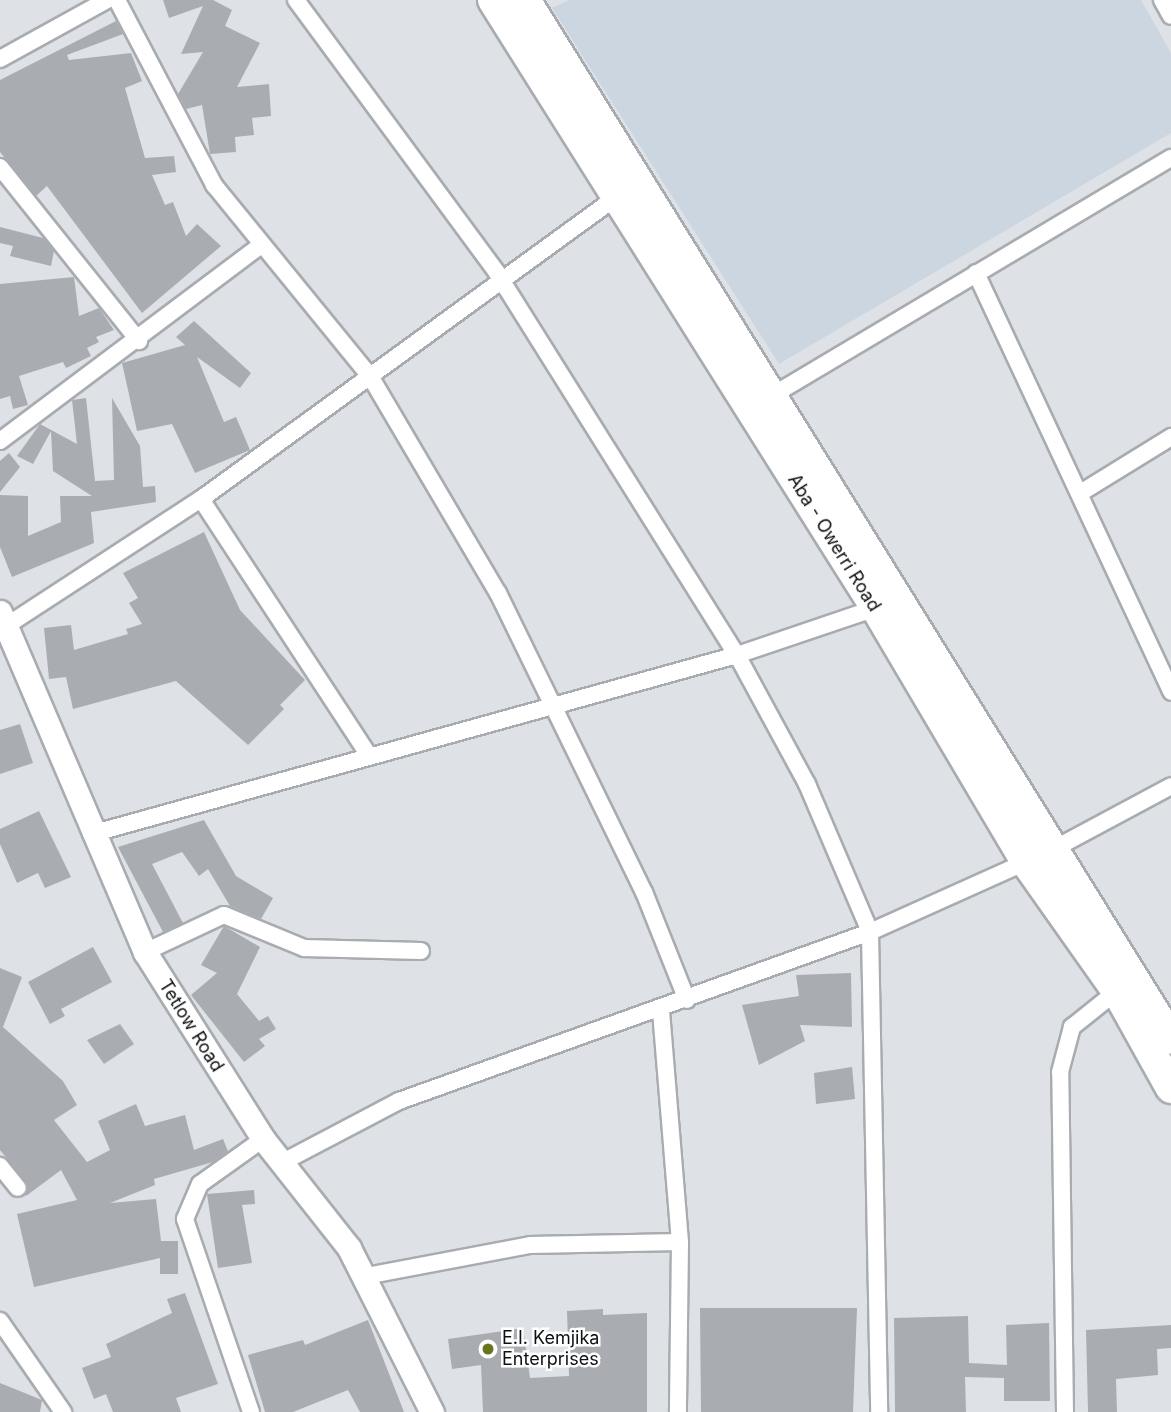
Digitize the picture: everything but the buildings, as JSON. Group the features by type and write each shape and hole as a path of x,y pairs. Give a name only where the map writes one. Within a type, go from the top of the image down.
{"highway":[{"name":"Aba - Owerri Road","path":"516,4 876,608 1038,857 1098,913 1171,1039"},
{"name":"Aba - Owerri Road","path":"628,188 773,395 1038,857 1118,990 1171,1088"}],"street":[{"path":"0,59 107,0"},
{"path":"117,0 214,185 260,246 370,376 498,593 554,703 687,1000"},
{"path":"296,0 400,132 503,282 737,655 807,784 870,932 879,1412"},
{"path":"1162,0 1171,16"},
{"path":"773,395 1171,158"},
{"path":"0,167 139,341"},
{"path":"2,623 201,499 503,282 628,188"},
{"path":"0,441 139,341 260,246"},
{"path":"976,273 1082,492 1171,692"},
{"path":"1082,492 1171,437"},
{"path":"201,499 368,754"},
{"path":"91,834 368,754 737,655 876,608"},
{"name":"Tetlow Road","path":"2,623 91,834 145,952 263,1139 366,1276 432,1412"},
{"path":"281,1163 399,1101 661,1011 870,932 1038,857 1171,786"},
{"path":"145,952 224,915 304,948 421,951"},
{"path":"1065,1412 1060,1072 1072,1027 1118,990"},
{"path":"661,1011 680,1242 678,1412"},
{"path":"251,1412 185,1219 200,1184 263,1139"},
{"path":"0,1166 18,1188"},
{"path":"366,1276 530,1245 680,1242"},
{"path":"0,1321 63,1412"}],"shaded area":[{"path":"569,0 1141,0 1171,53 1171,133 779,364 552,8"}],"place":[{"name":"E.I. Kemjika Enterprises","path":"488,1349"}]}
